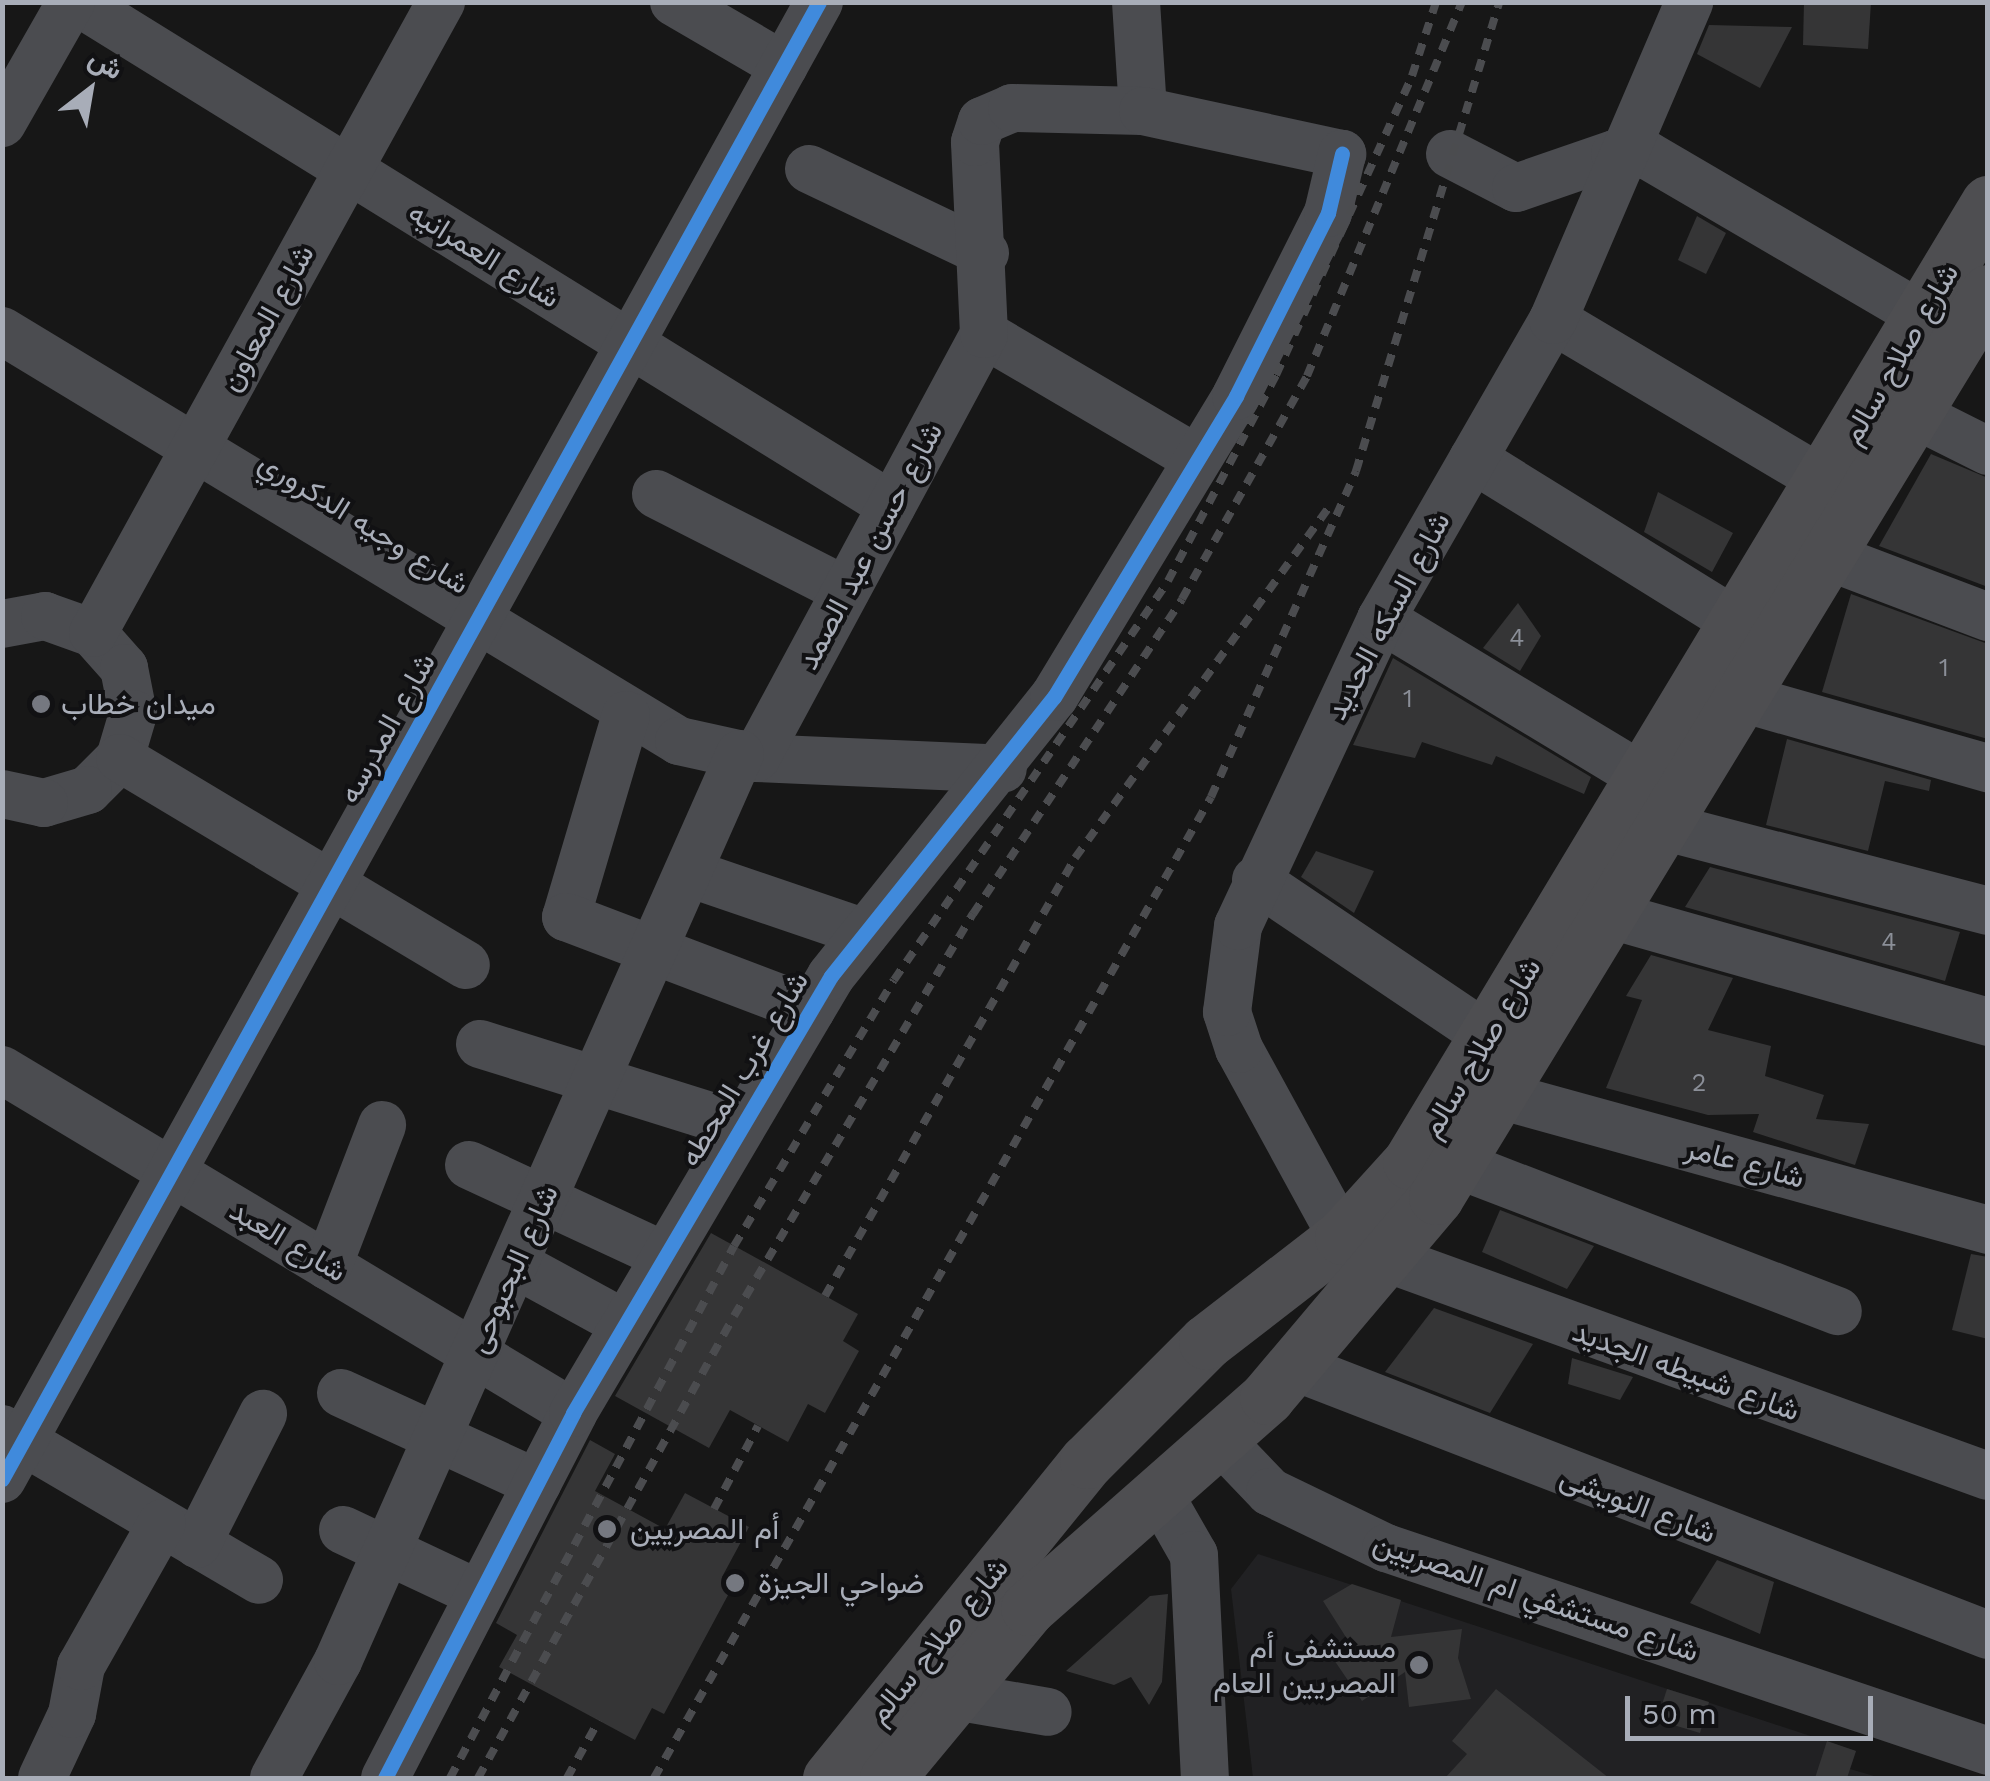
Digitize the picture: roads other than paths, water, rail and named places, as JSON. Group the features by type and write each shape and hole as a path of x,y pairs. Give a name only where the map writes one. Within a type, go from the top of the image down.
{"highway":[{"name":"شارع صلاح سالم","path":"887,1778 949,1695 1070,1568 1222,1442 1293,1366 1410,1162 1741,625 1988,203"},
{"name":"شارع صلاح سالم","path":"830,1778 1087,1461 1206,1342 1364,1248 1458,1165 1614,916 1988,292"},
{"path":"1206,1342 1200,1394 1222,1442"},
{"path":"1087,1461 1134,1473 1159,1494"}],"street":[{"path":"2,123 74,2"},
{"name":"شارع العمرانيه","path":"74,2 892,506"},
{"name":"شارع المعاون","path":"93,632 441,2"},
{"path":"674,2 784,66"},
{"name":"شارع المدرسه","path":"10,1450 172,1172 819,2"},
{"path":"1136,2 1143,112 991,114 975,142 985,253 984,334 1202,442"},
{"name":"شارع السكه الحديد","path":"1364,1248 1227,1012 1238,926 1256,880 1380,620 1554,320 1628,154 1689,2"},
{"name":"شارع غرب المحطه","path":"384,1778 573,1413 811,1010 865,933 1002,769 1202,442 1303,205 1342,154 1143,112"},
{"path":"1450,154 1516,188 1628,154 1662,161 1924,317"},
{"path":"809,169 985,253"},
{"path":"1554,320 1826,482"},
{"name":"شارع وجيه الدكروري","path":"2,330 476,624 626,715 680,742 748,756 1002,769"},
{"name":"شارع حسن عبد الصمد","path":"748,756 846,591 984,334"},
{"path":"1912,413 1988,451"},
{"path":"1473,459 1741,625"},
{"path":"656,494 846,591"},
{"path":"1830,557 1988,617"},
{"path":"2,624 45,616 93,632 132,690 120,758 66,799 2,794"},
{"path":"1380,620 1645,778"},
{"path":"1745,699 1988,768"},
{"path":"626,715 564,913 654,952 811,1010"},
{"name":"شارع البحبوحى","path":"274,1778 388,1548 689,873 748,756"},
{"path":"120,758 466,965"},
{"path":"1666,828 1988,911"},
{"path":"689,873 865,933"},
{"path":"1256,880 1488,1037"},
{"path":"1614,916 1988,1022"},
{"path":"480,1044 741,1126"},
{"name":"شارع العبد","path":"2,1070 573,1413"},
{"name":"شارع عامر","path":"1503,1096 1988,1230"},
{"path":"328,1266 382,1125"},
{"path":"469,1165 665,1256"},
{"path":"1458,1165 1838,1311"},
{"name":"شارع شبيطه الجديد","path":"1364,1248 1988,1476"},
{"path":"515,1264 625,1324"},
{"name":"شارع النويشى","path":"1293,1366 1988,1635"},
{"path":"341,1394 536,1483"},
{"path":"42,1778 72,1714 81,1666 263,1414"},
{"name":"شارع مستشفي ام المصريين","path":"1222,1442 1270,1492 1386,1548 1988,1751"},
{"path":"10,1450 180,1533 258,1580"},
{"path":"1159,1494 1194,1555 1204,1778"},
{"path":"343,1530 479,1594"},
{"path":"949,1695 1048,1712"}],"railway":[{"path":"450,1778 734,1246 894,980 1168,581 1276,375 1412,76 1436,2"},
{"path":"478,1778 734,1316 973,914 1182,599 1307,376 1462,2"},
{"path":"654,1778 1211,797 1356,471 1499,2"},
{"path":"825,1296 1075,858 1328,509"},
{"path":"714,1509 758,1426"},
{"path":"567,1778 599,1720"}],"place":[{"name":"ميدان خطاب","path":"41,704"},
{"name":"أم المصريين","path":"607,1529"},
{"name":"ضواحي الجيزة","path":"735,1583"},
{"name":"مستشفى أم المصريين العام","path":"1419,1665"}]}
